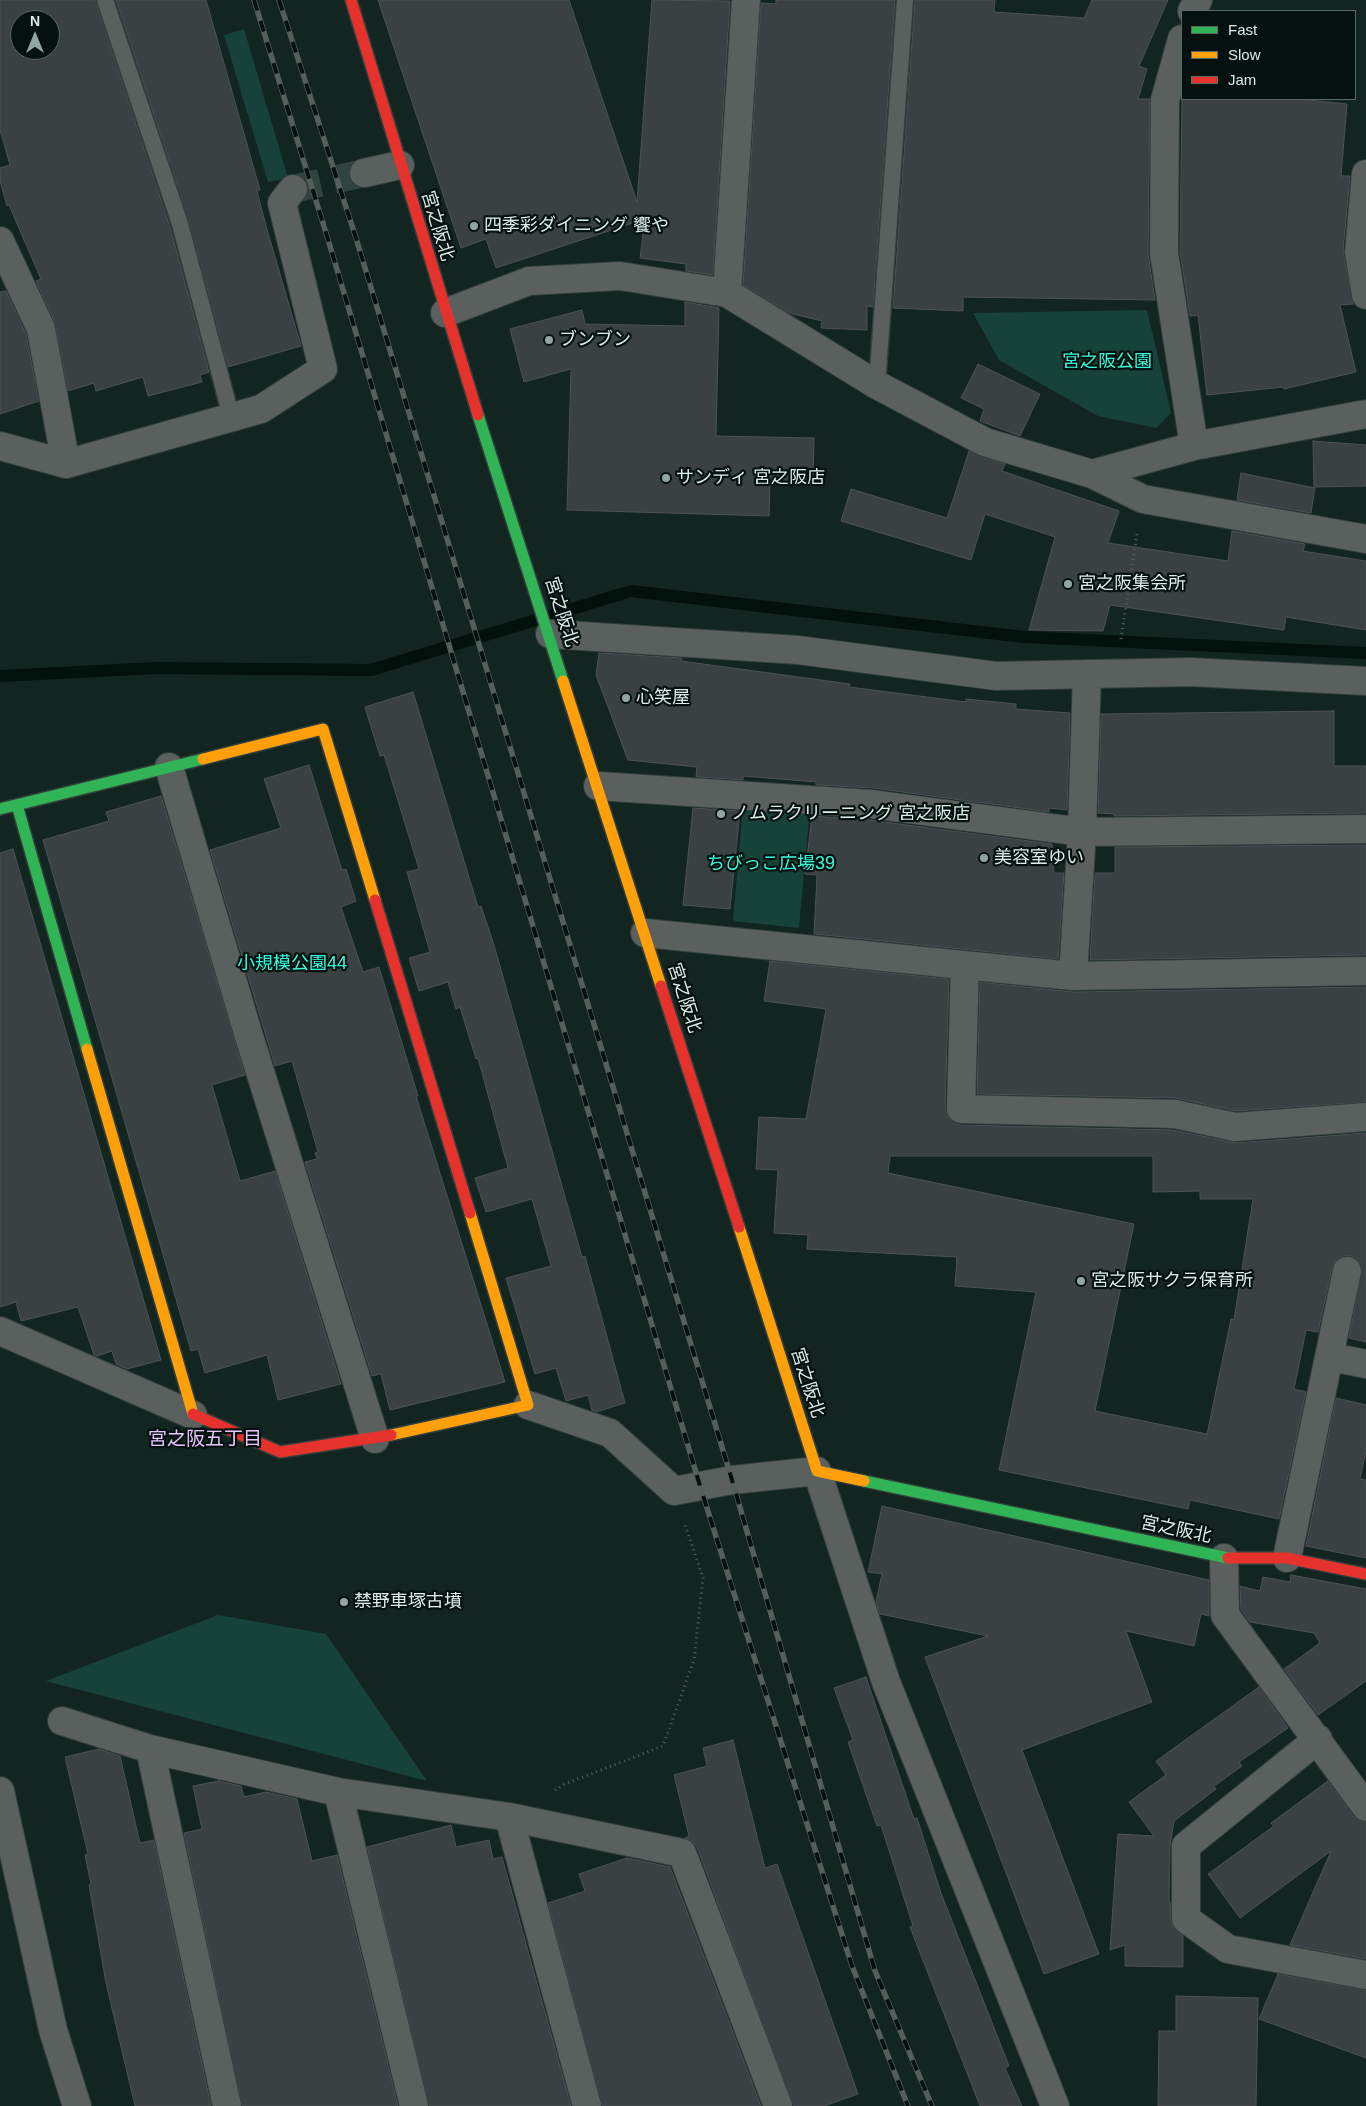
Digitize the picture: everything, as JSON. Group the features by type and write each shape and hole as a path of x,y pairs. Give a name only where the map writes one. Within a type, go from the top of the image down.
{"street":[{"name":"宮之阪北","path":"351,0 445,313 536,592 816,1471 1224,1558 1287,1558 1366,1574"},
{"path":"727,293 746,0"},
{"path":"1181,44 1165,100 1164,253 1194,446"},
{"path":"364,173 400,165"},
{"path":"1366,174 1360,252 1366,295"},
{"path":"0,446 66,464 231,416 262,409 322,369 282,203 293,189"},
{"path":"0,241 41,329 66,464"},
{"path":"445,313 529,281 620,276 727,293 877,385 985,442 1092,474 1143,499 1366,539"},
{"path":"1092,474 1194,446 1366,414"},
{"path":"549,633 798,650 996,676 1190,672 1366,681"},
{"path":"1073,976 1082,832 1087,674"},
{"path":"0,809 322,729 528,1405"},
{"path":"169,767 248,1033 375,1440"},
{"path":"598,786 871,804 1082,832 1366,829"},
{"path":"17,804 193,1415"},
{"path":"645,933 1073,976 1366,971"},
{"path":"965,965 961,1109 1175,1114 1235,1127 1366,1117"},
{"path":"1287,1558 1331,1358 1347,1271"},
{"path":"0,1331 280,1452 375,1440 528,1405 610,1434 674,1491 732,1480 816,1471 886,1682 1055,2106"},
{"path":"1331,1358 1366,1364"},
{"path":"1224,1558 1225,1615 1318,1739 1366,1807"},
{"path":"62,1721 150,1749 338,1792 509,1817 682,1853 778,2106"},
{"path":"1318,1739 1186,1846 1186,1919 1228,1949 1366,1975"},
{"path":"150,1749 227,2106"},
{"path":"0,1791 53,2030 73,2095 87,2106"},
{"path":"338,1792 414,2106"},
{"path":"509,1817 587,2106"}],"lane":[{"path":"106,0 180,224 231,416"},
{"path":"877,385 905,0"}],"path":[{"path":"1122,628 1143,499"},
{"path":"509,1817 565,1784 662,1746 694,1660 703,1578 674,1491"}],"green space":[{"path":"244,29 288,178 268,182 224,35"},
{"name":"宮之阪公園","path":"1147,310 1171,413 1156,428 1098,416 999,360 973,313"},
{"name":"ちびっこ広場39","path":"743,805 810,807 799,928 733,921"},
{"path":"218,1615 326,1634 427,1781 46,1681"}],"building":[{"path":"0,0 95,0 170,227 209,372 200,375 202,382 148,396 143,377 96,391 94,383 68,391 55,323 36,281 41,279 9,205 7,206 0,181 0,168 10,165 0,130"},
{"path":"116,0 206,0 260,190 257,191 266,226 301,346 228,367 189,221"},
{"path":"378,0 569,0 637,202 652,0 730,1 713,275 686,271 686,264 640,258 645,219 496,268 486,239 461,248"},
{"path":"776,0 895,0 873,307 867,306 867,330 821,328 822,321 789,313 743,285 761,3 776,4"},
{"path":"915,0 995,0 994,12 1084,18 1092,0 1168,0 1139,66 1147,69 1138,99 1150,99 1148,253 1155,300 963,297 963,311 893,308"},
{"path":"1182,100 1308,100 1347,104 1341,176 1350,176 1343,251 1353,304 1340,305 1356,372 1284,389 1283,387 1207,395 1198,315 1190,316 1180,252"},
{"path":"6,291 26,334 39,401 0,414 0,292"},
{"path":"685,302 719,308 716,436 814,438 813,483 770,482 769,516 567,510 571,369 524,382 510,329 582,310 585,324 685,326"},
{"path":"978,364 1040,394 1020,436 980,421 984,409 961,398"},
{"path":"1313,441 1366,445 1366,486 1314,487"},
{"path":"969,451 1005,464 1002,471 1119,511 1108,543 1228,561 1232,531 1305,544 1303,551 1366,561 1366,630 1286,617 1284,630 1110,605 1103,631 1029,630 1055,537 985,514 971,560 841,521 851,489 947,518"},
{"path":"1241,473 1315,488 1311,513 1237,500"},
{"path":"599,653 682,658 681,661 850,684 849,687 966,702 966,699 1016,704 1016,709 1070,713 1067,810 1049,808 1049,812 873,788 816,785 816,782 743,776 743,780 696,777 697,767 628,760 596,675"},
{"path":"413,692 478,907 481,906 494,945 582,1257 585,1256 625,1403 596,1412 592,1410 588,1395 566,1401 556,1368 535,1374 506,1278 551,1266 532,1199 486,1212 475,1178 508,1168 478,1058 476,1059 460,1007 456,1009 448,982 419,991 409,958 430,952 407,872 419,869 384,755 380,756 365,707"},
{"path":"1334,711 1334,766 1366,766 1366,813 1114,816 1114,814 1098,813 1101,714"},
{"path":"309,765 342,870 346,869 356,901 341,907 363,972 379,967 418,1096 416,1096 505,1382 390,1410 381,1374 372,1376 305,1162 317,1159 315,1153 318,1152 292,1061 275,1066 210,850 281,828 264,779"},
{"path":"161,796 245,1075 212,1085 240,1181 275,1171 341,1384 278,1400 267,1355 205,1373 198,1349 191,1351 43,840 109,821 106,812"},
{"path":"693,808 740,811 730,909 683,905"},
{"path":"812,816 869,820 1052,844 1054,873 1064,873 1058,959 814,934 817,875 805,874"},
{"path":"1366,845 1366,955 1090,960 1095,873 1115,873 1115,847"},
{"path":"13,849 161,1360 127,1369 116,1364 112,1351 97,1356 94,1355 78,1307 21,1321 16,1302 0,1307 0,853"},
{"path":"770,961 949,979 945,1109 953,1123 960,1125 1173,1130 1236,1143 1366,1133 1366,1342 1349,1338 1362,1267 1357,1259 1351,1256 1343,1256 1336,1260 1332,1268 1318,1332 1306,1330 1294,1389 1306,1392 1279,1519 1190,1500 1188,1509 999,1470 1036,1292 955,1286 957,1257 807,1249 808,1235 774,1233 778,1170 756,1169 759,1117 806,1119 826,1009 764,1001","holes":["890,1156 1153,1156 1153,1192 1200,1191 1200,1199 1253,1199 1234,1320 1231,1319 1207,1434 1095,1411 1134,1224 888,1173"]},
{"path":"980,982 1073,992 1366,987 1366,1102 1236,1111 1175,1098 977,1094"},
{"path":"1336,1398 1366,1405 1366,1451 1360,1479 1366,1480 1366,1558 1306,1546"},
{"path":"882,1506 1209,1580 1209,1616 1201,1614 1194,1646 1126,1631 1152,1702 1022,1750 1099,1954 1044,1974 925,1657 988,1636 880,1614 876,1602 882,1574 868,1572"},
{"path":"1291,1575 1366,1589 1366,1681 1318,1715 1284,1669 1320,1643 1314,1633 1250,1622 1241,1610 1240,1586 1260,1591 1263,1577 1290,1582"},
{"path":"866,1677 914,1819 917,1818 941,1893 1009,2066 1005,2068 1022,2106 980,2106 910,1927 913,1926 881,1825 877,1826 848,1742 853,1740 834,1688"},
{"path":"1259,1687 1288,1728 1239,1762 1242,1766 1214,1786 1216,1789 1174,1821 1170,1846 1169,1902 1172,1926 1183,1936 1183,1967 1125,1966 1125,1945 1110,1950 1118,1834 1154,1836 1129,1802 1166,1775 1156,1761"},
{"path":"733,1740 765,1868 777,1864 858,2094 824,2106 793,2106 697,1847 692,1841 685,1838 689,1836 674,1775 707,1766 703,1748"},
{"path":"99,1749 120,1756 140,1843 154,1840 211,2106 135,2106 106,1983 89,1885 91,1884 85,1855 88,1854 65,1757"},
{"path":"219,1781 241,1786 244,1797 266,1792 297,1799 312,1861 337,1855 398,2106 242,2106 184,1833 202,1829 193,1786"},
{"path":"1328,1781 1353,1816 1359,1821 1366,1822 1366,1959 1290,1945 1331,1851 1240,1918 1208,1874 1274,1826 1271,1823"},
{"path":"451,1825 456,1847 489,1840 493,1859 502,1857 571,2106 429,2106 367,1847"},
{"path":"627,1858 670,1867 761,2106 602,2106 548,1903 585,1891 579,1874"},
{"path":"1278,1974 1366,1990 1366,2058 1259,2019"},
{"path":"1176,1996 1258,1998 1256,2106 1158,2106 1159,2031 1176,2031"}],"waterway":[{"path":"0,676 156,668 371,670 631,591 1024,637 1366,653"}],"tunnel":[{"path":"293,189 364,173"}],"railway":[{"path":"254,0 330,246 700,1486 852,1966 908,2106"},
{"path":"279,0 356,238 732,1480 875,1971 932,2106"}],"traffic: fast":[{"path":"478,415 563,681"},
{"path":"0,809 203,759"},
{"path":"17,805 87,1049"},
{"path":"864,1481 1228,1558"}],"traffic: slow":[{"path":"563,681 661,986"},
{"path":"203,759 323,729 375,900"},
{"path":"87,1049 193,1414"},
{"path":"391,1435 528,1405 470,1213"},
{"path":"739,1227 817,1471 864,1481"}],"traffic: jam":[{"path":"351,0 478,415"},
{"path":"375,900 470,1213"},
{"path":"661,986 739,1227"},
{"path":"193,1414 280,1452 391,1435"},
{"path":"1228,1558 1287,1558 1366,1574"}],"place":[{"name":"四季彩ダイニング 饗や","path":"474,226"},
{"name":"ブンブン","path":"549,340"},
{"name":"サンディ 宮之阪店","path":"666,478"},
{"name":"宮之阪集会所","path":"1068,584"},
{"name":"心笑屋","path":"626,698"},
{"name":"ノムラクリーニング 宮之阪店","path":"721,814"},
{"name":"美容室ゆい","path":"984,858"},
{"name":"宮之阪サクラ保育所","path":"1081,1281"},
{"name":"禁野車塚古墳","path":"344,1602"}],"district":[{"name":"宮之阪五丁目","path":"205,1440"}],"park label":[{"name":"小規模公園44","path":"292,964"}]}
